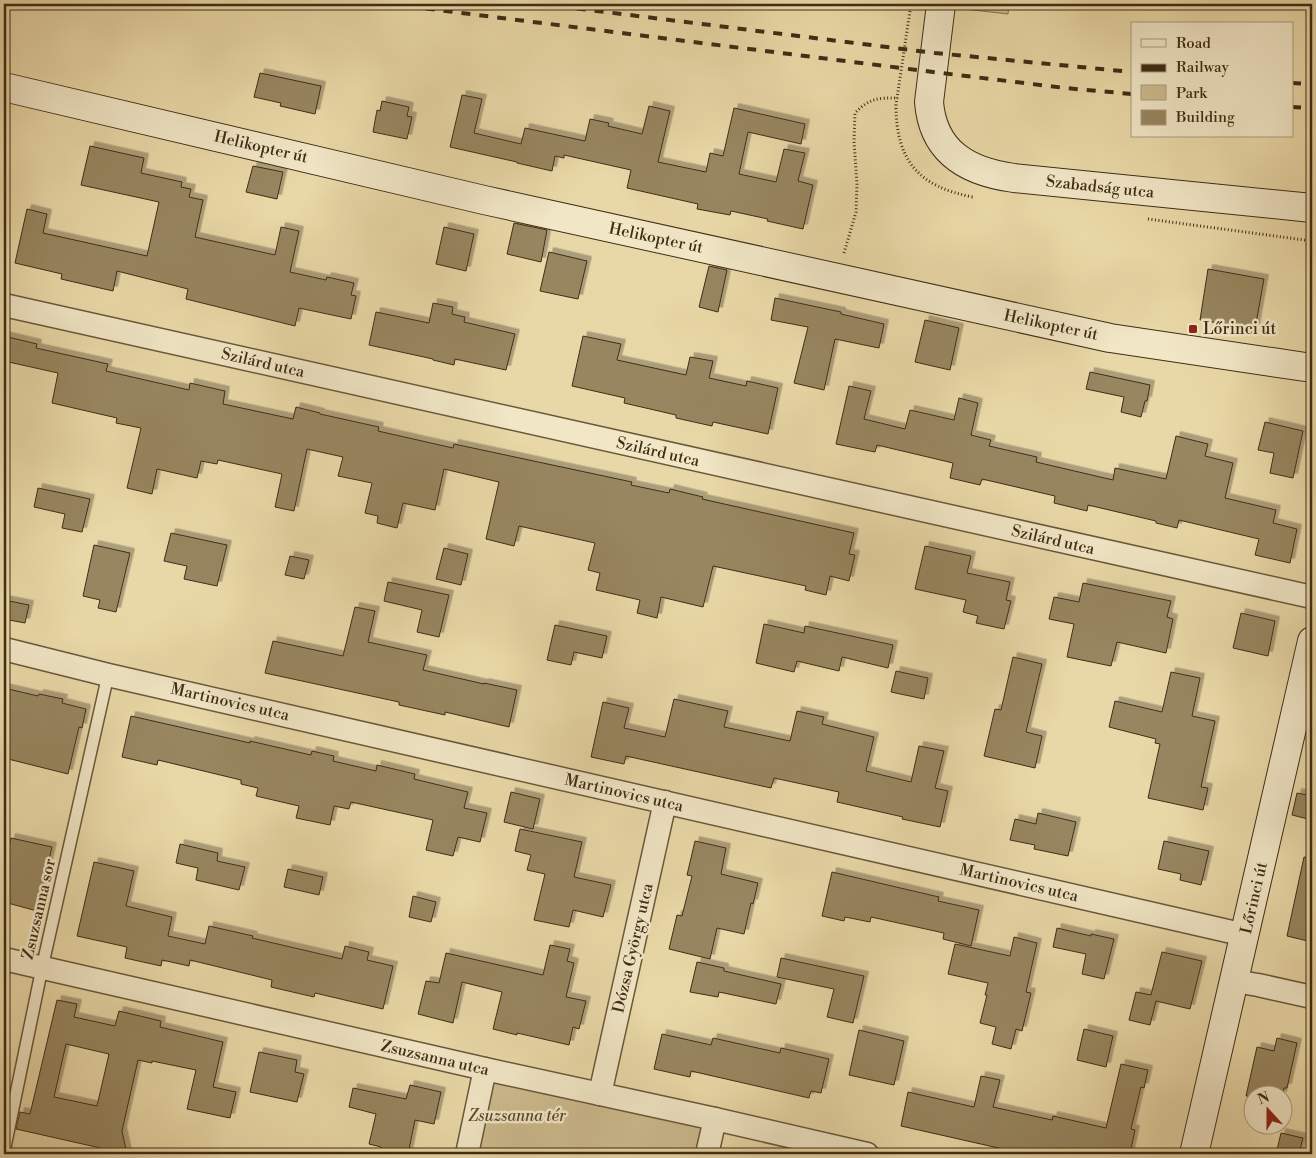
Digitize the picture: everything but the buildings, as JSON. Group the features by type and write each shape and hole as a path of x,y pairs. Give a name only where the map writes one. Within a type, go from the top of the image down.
{"street":[{"name":"Szabadság utca","path":"941,4 929,102 933,122 940,140 952,155 971,167 992,174 1014,178 1306,210"},
{"name":"Helikopter út","path":"4,87 484,200 1110,338 1312,368"},
{"name":"Szilárd utca","path":"4,305 1312,597"},
{"name":"Lőrinci út","path":"1194,1154 1312,641"},
{"name":"Martinovics utca","path":"4,649 108,675 1245,934"},
{"name":"Dózsa György utca","path":"600,1094 665,802"},
{"name":"Zsuzsanna utca","path":"4,959 867,1154"},
{"path":"1234,981 1312,997"},
{"path":"466,1154 485,1069"},
{"path":"707,1154 715,1119"}],"lane":[{"name":"Zsuzsanna sor","path":"4,1152 42,968 108,675"}],"path":[{"path":"898,133 896,120 898,98 911,4"},
{"path":"843,255 856,212 855,114 864,104 875,99 898,98"}],"green space":[{"path":"921,4 1009,4 1008,14"},
{"name":"Zsuzsanna tér","path":"485,1069 715,1119 707,1154 467,1154"}],"railway":[{"path":"390,4 933,72 1131,94"},
{"path":"541,4 935,53 1131,72"},
{"path":"1294,83 1312,84"},
{"path":"1294,107 1312,108"}],"place":[{"name":"Lőrinci út","path":"1193,329"}]}
